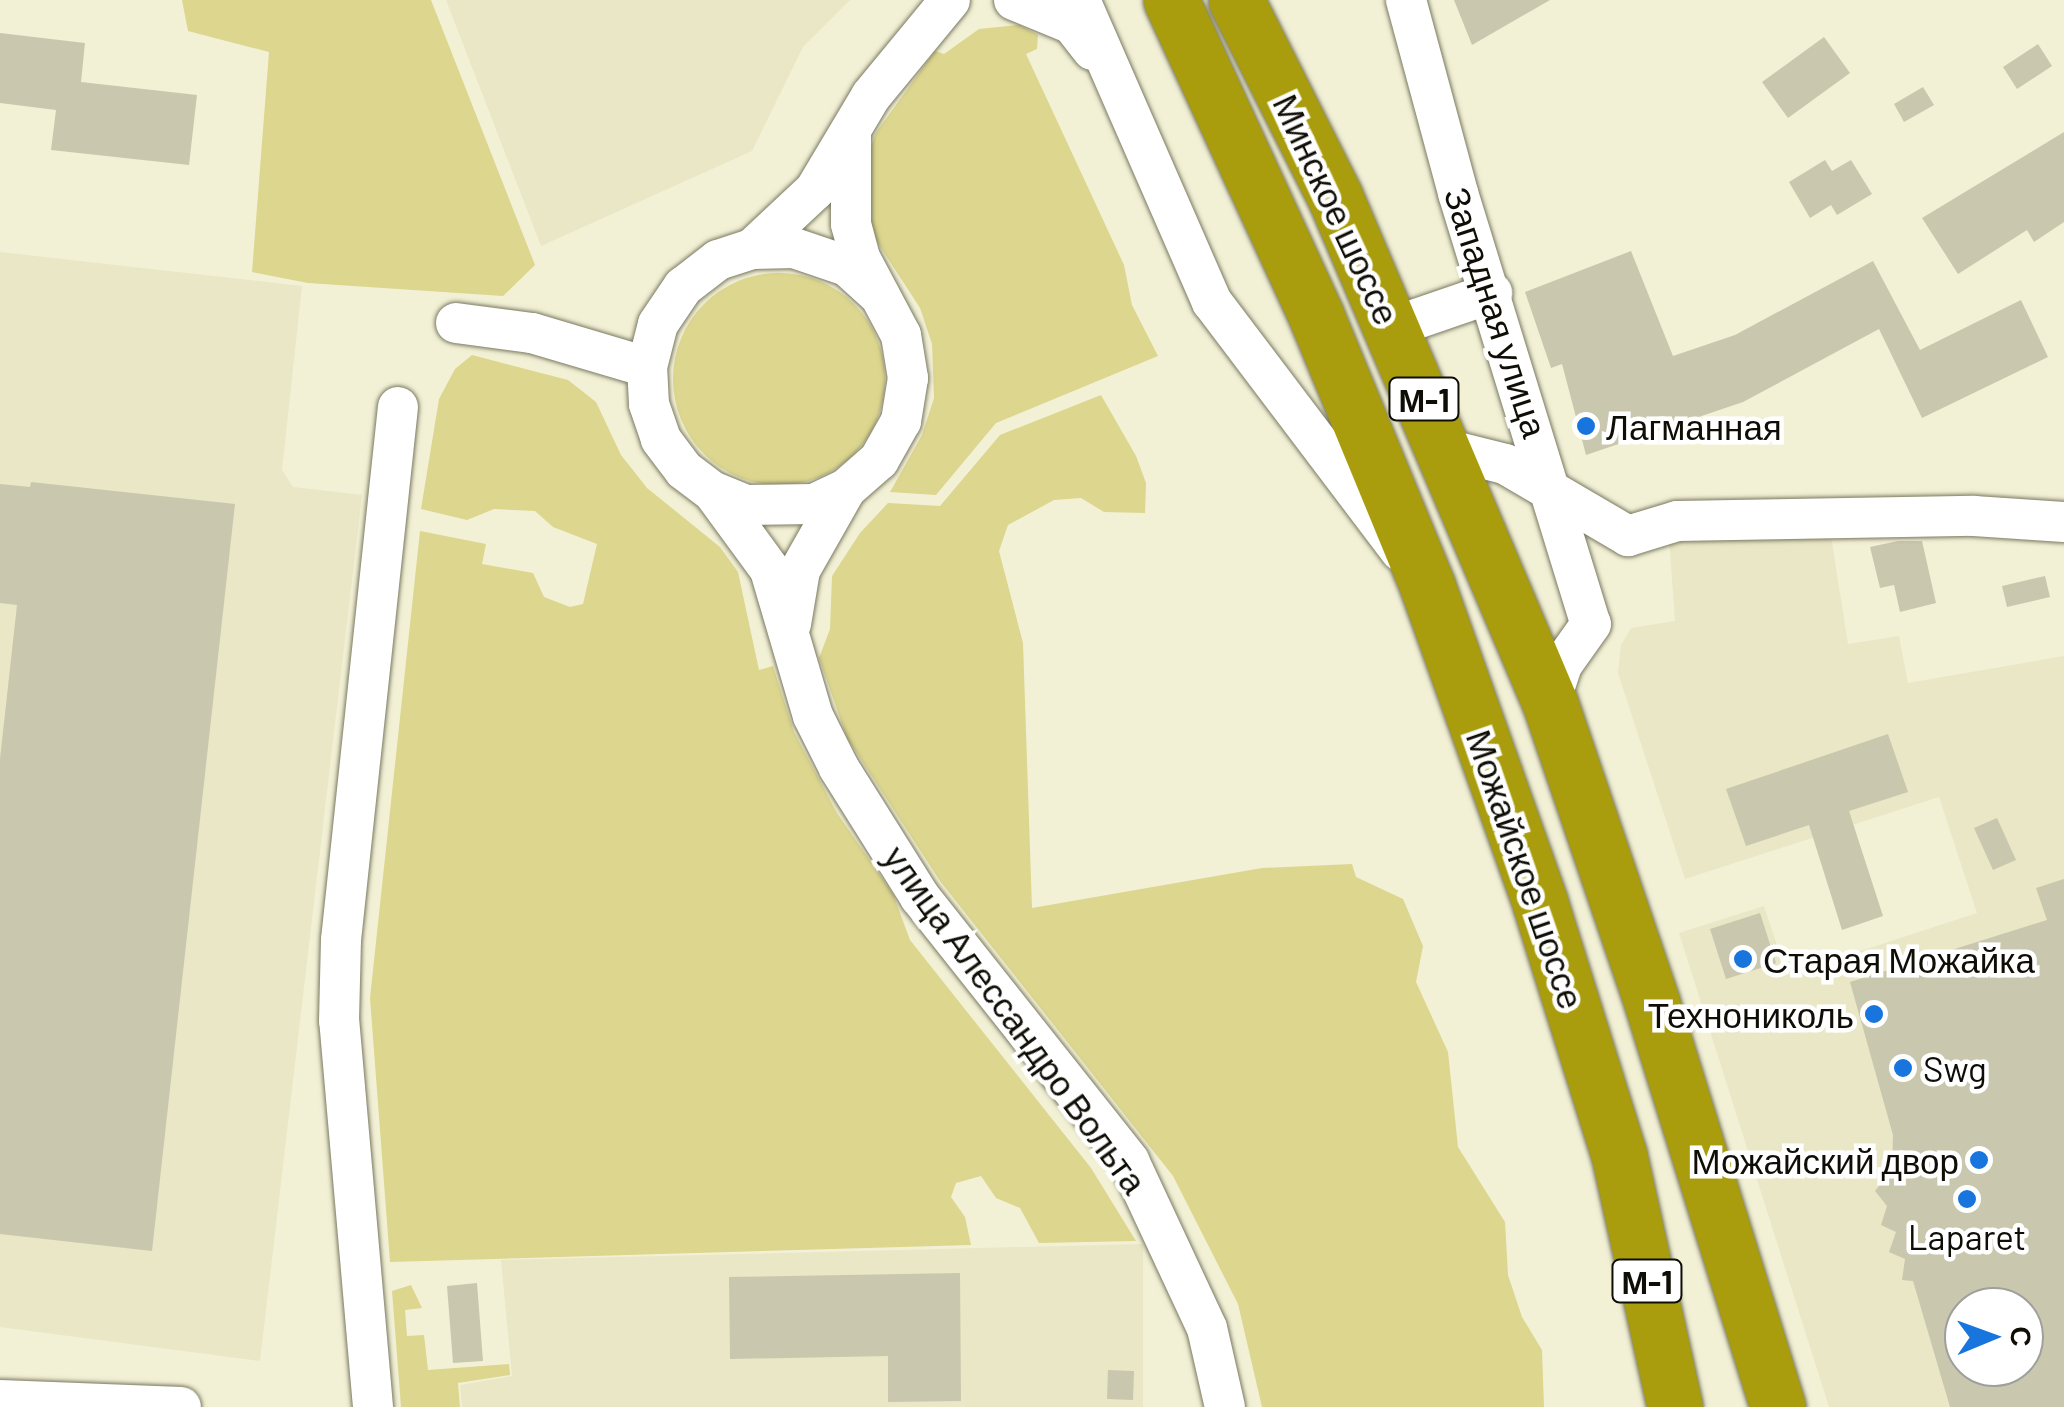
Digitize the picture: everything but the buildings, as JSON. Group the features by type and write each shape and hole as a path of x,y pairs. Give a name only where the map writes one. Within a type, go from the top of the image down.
{"highway":[{"name":"Минское шоссе","path":"1171,0 1318,318 1428,585"},
{"name":"Минское шоссе","path":"1236,0 1393,327 1550,703 1589,809 1778,1407"},
{"name":"Можайское шоссе","path":"1428,585 1540,903 1618,1155 1675,1407"}],"street":[{"path":"752,248 815,190 871,96 944,8 1004,0"},
{"path":"1014,0 1072,24 1108,72"},
{"path":"1080,0 1108,72 1237,343 1428,585"},
{"name":"Западная улица","path":"1406,0 1591,624 1562,665 1550,703"},
{"path":"789,638 800,570 846,489 879,460 894,434 908,378 901,335 880,296 851,224 852,131"},
{"path":"846,489 780,509 713,492 684,470 662,440 649,404 647,367 658,324 683,287 718,260 752,248 794,248 847,266 880,296"},
{"path":"1393,327 1492,293"},
{"path":"456,323 532,333 647,367"},
{"path":"373,1407 338,1021 341,940 398,407"},
{"path":"1446,449 1505,464 1628,536 1677,521 1974,516 2064,522"},
{"name":"улица Алессандро Вольта","path":"713,492 770,570 813,716 920,897 1128,1161 1207,1328 1225,1407"},
{"path":"0,1400 181,1407"}],"shaded area":[{"path":"182,0 431,0 535,265 503,296 308,283 252,272 269,52 188,31"},
{"path":"446,0 850,0 803,47 752,151 541,246"},
{"path":"1019,25 1038,35 1037,49 1026,54 1124,265 1132,305 1158,356 996,423 936,495 890,492 922,435 934,398 932,344 920,308 870,231 865,169 875,134 935,51 944,54 979,29"},
{"path":"0,252 302,286 282,470 293,487 362,495 260,1361 0,1327"},
{"path":"779,273 820,281 854,304 877,338 885,379 877,420 854,454 820,477 779,485 738,477 704,454 681,420 673,379 681,338 704,304 738,281"},
{"path":"472,355 568,380 596,402 621,455 647,488 720,547 738,572 759,670 773,666 794,732 837,813 893,894 910,940 1091,1168 1136,1241 1039,1243 1020,1208 996,1198 981,1176 956,1183 951,1197 965,1217 971,1245 390,1262 370,998 420,531 486,544 482,564 533,573 544,597 570,607 583,604 597,544 553,527 535,511 494,509 467,520 421,509 439,399 455,369"},
{"path":"1101,395 1136,456 1146,483 1145,513 1104,512 1081,498 1054,500 1008,525 999,551 1023,643 1032,908 1262,868 1352,864 1356,877 1403,899 1423,946 1416,982 1448,1052 1458,1147 1505,1222 1508,1275 1522,1317 1542,1350 1544,1407 1262,1407 1238,1304 1173,1176 940,881 847,738 819,658 830,629 832,576 860,533 888,503 940,506 1000,435"},
{"path":"1830,530 1848,644 1899,636 1908,683 2064,656 2064,1407 1829,1407 1679,933 1764,906 1787,975 1977,913 1939,797 1685,879 1618,673 1621,645 1631,628 1675,621 1669,536"},
{"path":"1143,1244 1143,1407 462,1407 460,1385 512,1376 501,1260"},
{"path":"411,1285 422,1308 405,1310 407,1336 424,1335 428,1370 509,1364 510,1375 458,1383 460,1407 401,1407 392,1291"}],"place":[{"name":"Лагманная","path":"1586,426"},
{"name":"Старая Можайка","path":"1743,959"},
{"name":"Технониколь","path":"1874,1014"},
{"name":"Swg","path":"1903,1068"},
{"name":"Можайский двор","path":"1979,1160"},
{"name":"Laparet","path":"1967,1199"}]}
